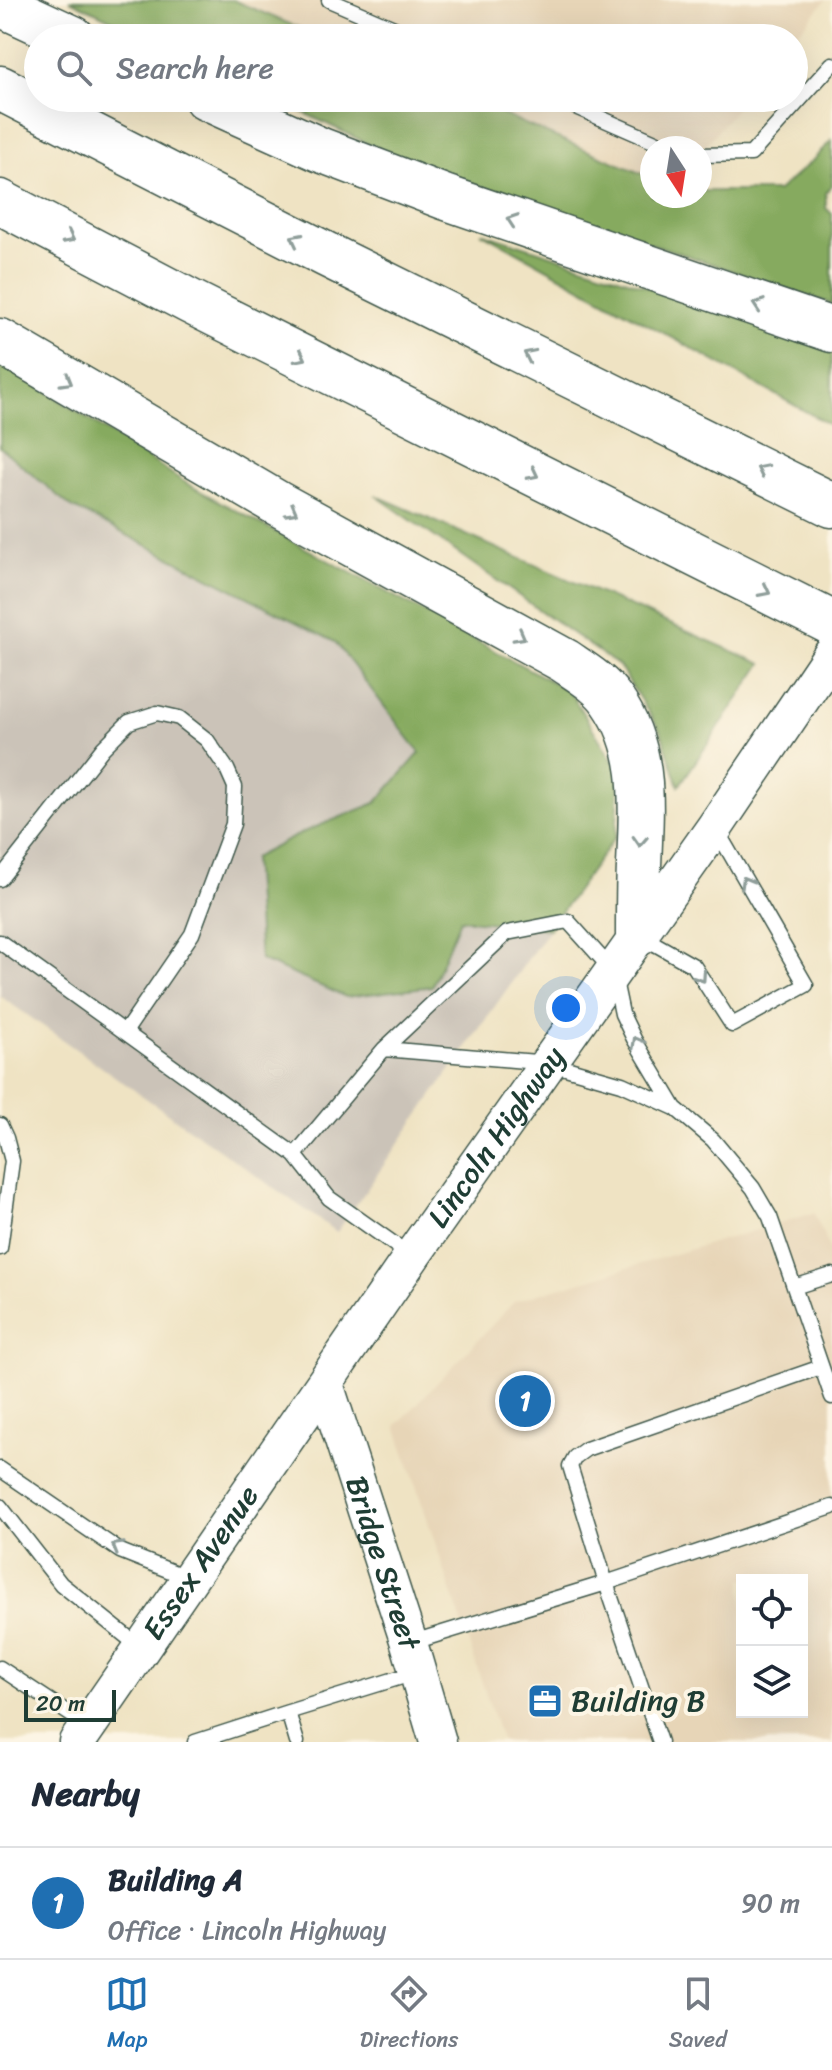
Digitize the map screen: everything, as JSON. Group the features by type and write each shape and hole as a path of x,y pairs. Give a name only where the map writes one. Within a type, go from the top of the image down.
{"highway":[{"path":"0,4 43,24"},
{"path":"0,88 24,100"},
{"path":"47,112 327,255 832,505"},
{"path":"237,112 321,150 444,197 832,330"},
{"path":"0,202 191,302 819,617"},
{"path":"0,341 277,503 551,653 590,678 611,698 638,757 642,793 638,934"}],"street":[{"name":"Lincoln Highway","path":"325,1384 715,827 832,654"},
{"name":"Essex Avenue","path":"82,1734 325,1384"},
{"name":"Bridge Street","path":"325,1384 438,1742"}],"lane":[{"path":"329,0 385,24"},
{"path":"808,91 832,64"},
{"path":"587,112 642,136"},
{"path":"712,155 751,154 789,112"},
{"path":"0,879 103,748 129,722 157,713 179,718 207,740 235,787 233,824 192,934 125,1032"},
{"path":"638,934 694,966 732,1025 806,985 715,827"},
{"path":"295,1155 384,1049 507,933 568,921 613,971 622,1014 675,1108"},
{"path":"0,942 295,1155 329,1198 412,1256"},
{"path":"384,1049 548,1063 622,1084 675,1108 713,1140 753,1188 770,1217 832,1397"},
{"path":"0,1125 12,1161 0,1248"},
{"path":"794,1287 832,1275"},
{"path":"660,1742 570,1466 575,1457 586,1449 821,1367"},
{"path":"0,1469 120,1551 189,1578"},
{"path":"0,1506 61,1584 141,1648"},
{"path":"195,1742 288,1712 414,1658 606,1583 832,1507"},
{"path":"0,1668 82,1734"},
{"path":"288,1712 297,1742"}],"shaded area":[{"path":"184,0 826,0 806,24 238,24"},
{"path":"433,112 733,112 712,138 640,136 640,205"},
{"path":"0,447 70,506 335,642 421,754 376,803 306,831 253,858 432,986 460,919 549,929 337,1232 0,996"},
{"path":"814,1213 832,1255 832,1742 502,1742 396,1426 515,1301"}],"green space":[{"path":"70,0 233,0 290,24 120,24"},
{"path":"302,112 497,112 640,173 640,208 712,208 712,191 778,191 832,140 832,185 826,193 826,208 832,214 832,304 404,161"},
{"path":"481,232 832,347 832,426"},
{"path":"0,361 189,485 569,691 620,772 616,836 549,929 460,919 432,986 346,997 260,960 253,858 306,831 376,803 420,753 335,642 70,506 0,447"},
{"path":"375,495 762,664 679,786 661,732 619,666"}],"place":[{"name":"Building A","path":"525,1401"},
{"name":"Building B","path":"545,1701"}]}
